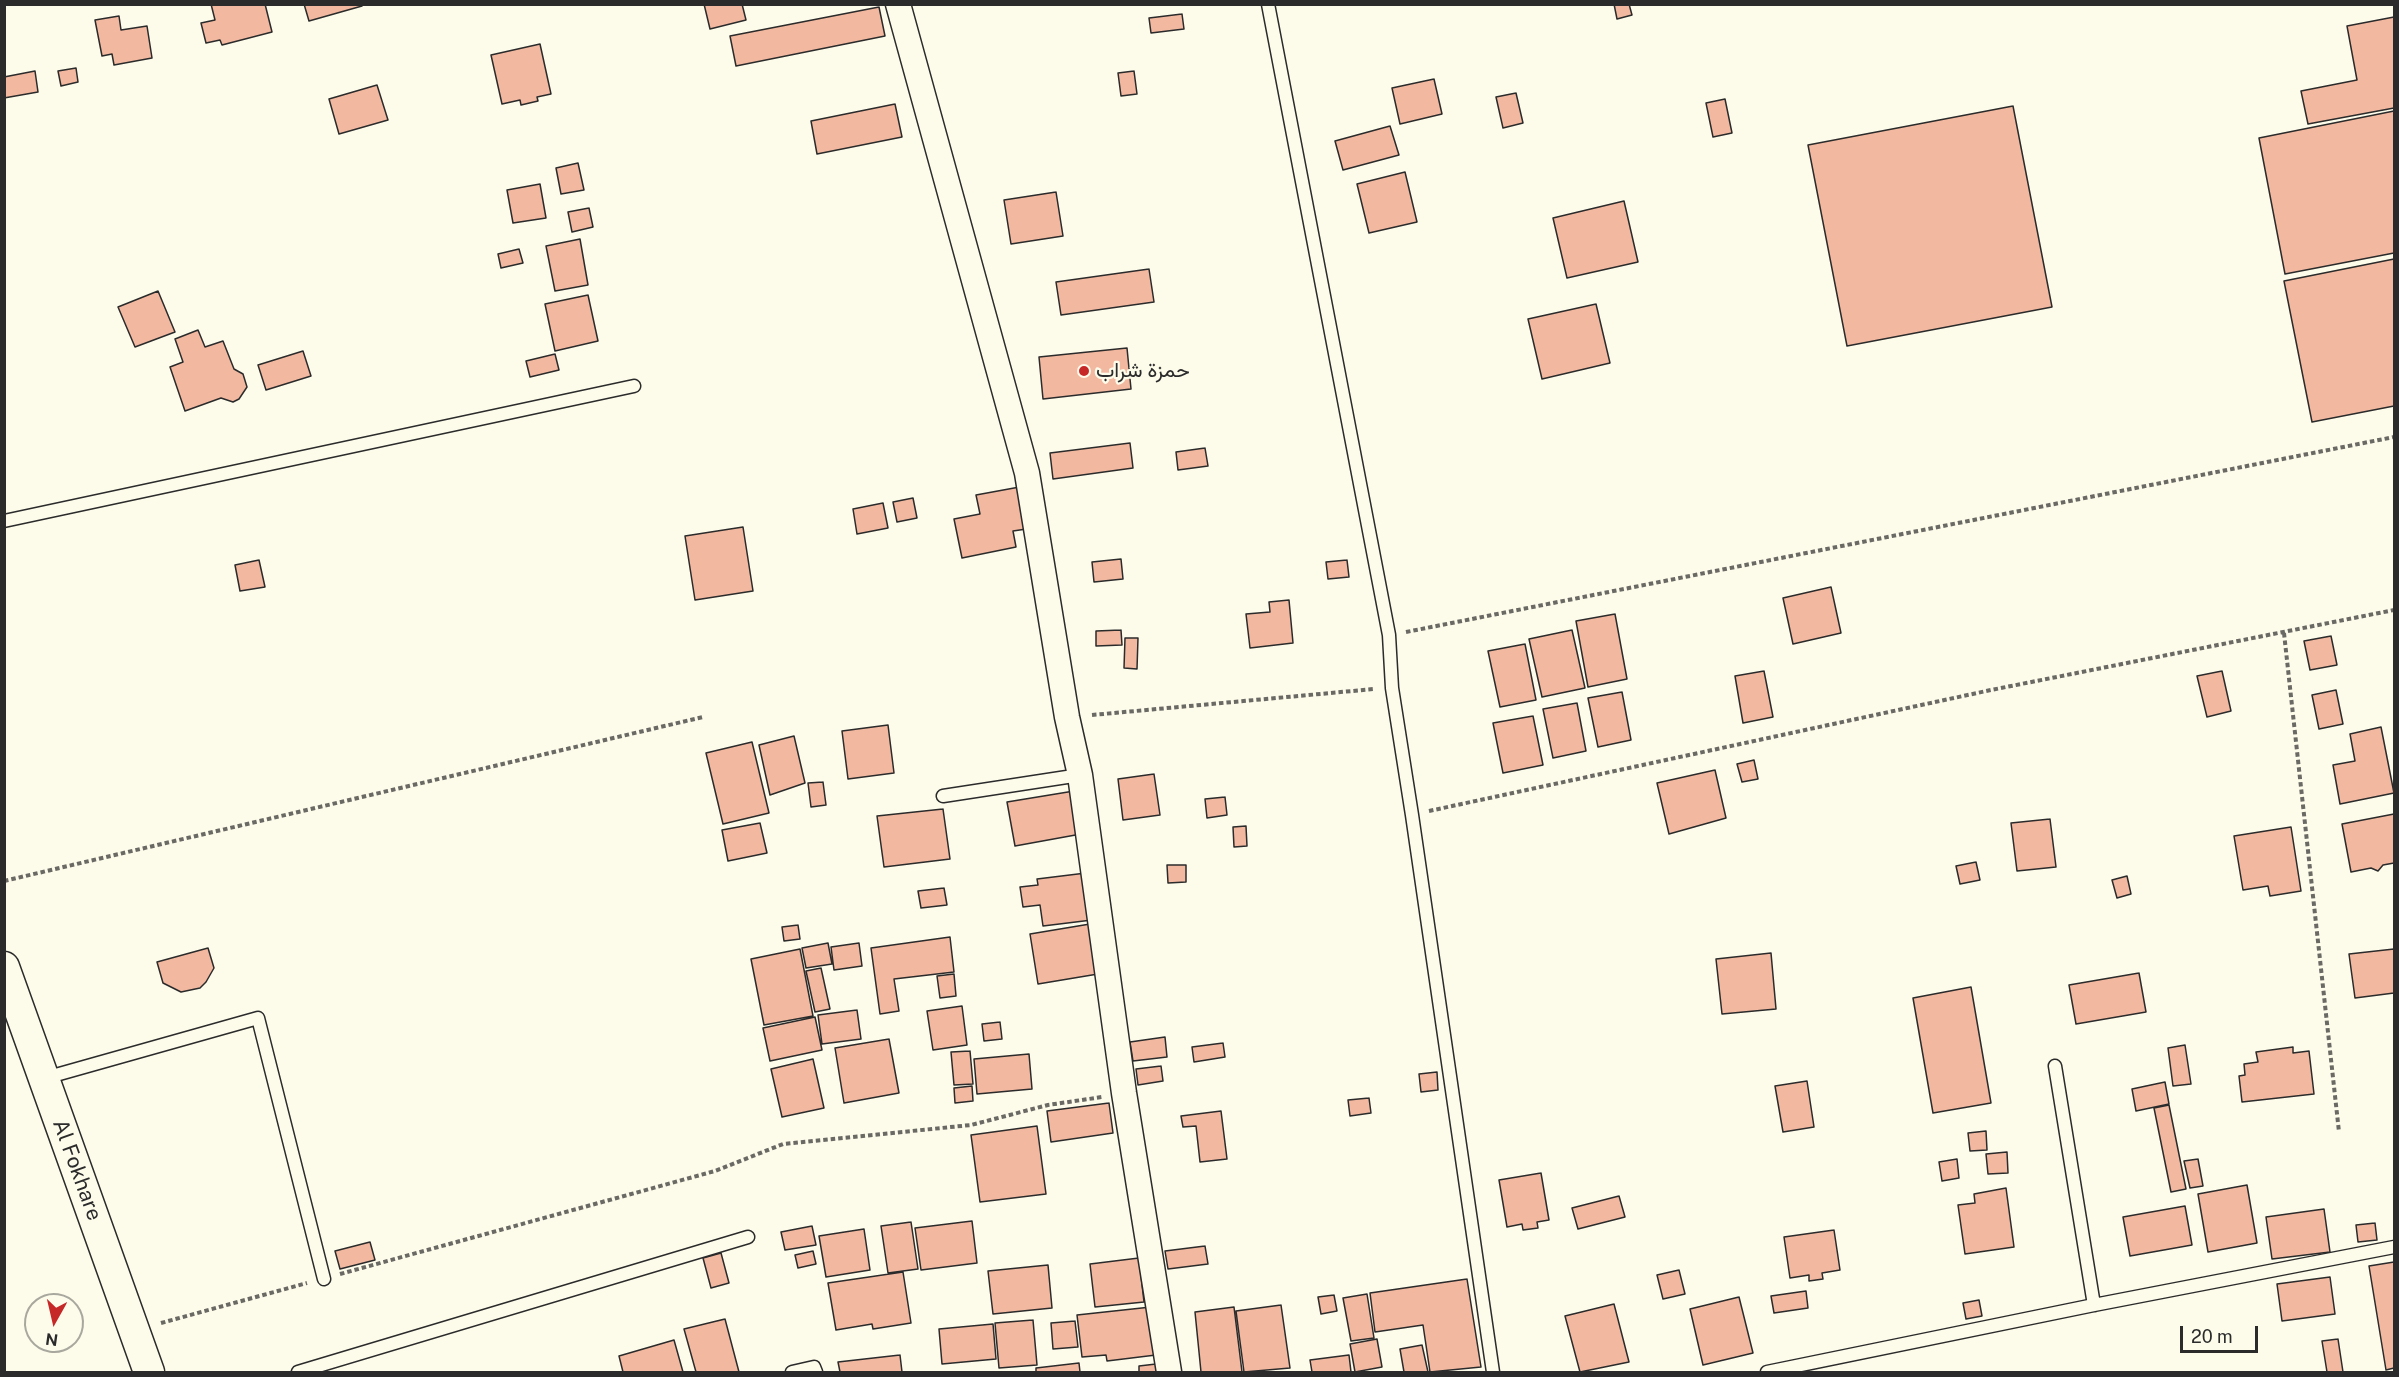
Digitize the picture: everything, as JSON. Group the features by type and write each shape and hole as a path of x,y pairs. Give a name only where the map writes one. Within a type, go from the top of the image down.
{"street":[{"path":"898,4 1028,473 1067,717 1080,775 1124,1094 1169,1372"},
{"name":"Al Fokhare","path":"4,967 149,1372"}],"lane":[{"path":"1268,4 1389,635 1392,688 1493,1372"},
{"path":"4,521 634,386"},
{"path":"943,796 1080,775"},
{"path":"45,1078 258,1018 324,1279"},
{"path":"2055,1066 2094,1305"},
{"path":"298,1372 748,1237"},
{"path":"1767,1372 2394,1247"},
{"path":"792,1372 814,1367 816,1372"}],"path":[{"path":"1389,635 2394,437"},
{"path":"1412,814 1979,693 2394,610"},
{"path":"2284,633 2339,1132"},
{"path":"1067,717 1392,688"},
{"path":"4,881 703,717"},
{"path":"134,1330 715,1171 783,1144 971,1125 1048,1106 1124,1094"}],"building":[{"path":"211,4 265,4 272,32 222,45 220,40 206,43 201,23 215,20"},
{"path":"304,4 361,4 362,6 309,21"},
{"path":"704,4 742,4 746,20 710,29"},
{"path":"1614,4 1629,4 1632,15 1617,19"},
{"path":"879,7 885,36 736,66 730,36"},
{"path":"1182,14 1184,29 1151,33 1149,18"},
{"path":"119,16 121,30 147,26 152,58 114,65 112,54 102,56 95,20"},
{"path":"2394,17 2394,108 2308,124 2301,91 2357,80 2347,26"},
{"path":"540,44 551,94 537,97 538,101 521,105 520,100 502,104 491,55"},
{"path":"76,68 78,82 61,86 58,71"},
{"path":"35,71 38,92 4,98 4,77"},
{"path":"1134,71 1137,94 1121,96 1118,73"},
{"path":"1434,79 1442,114 1400,124 1392,88"},
{"path":"377,85 388,120 339,134 329,99"},
{"path":"1516,93 1523,123 1503,128 1496,97"},
{"path":"1725,99 1732,133 1713,137 1706,103"},
{"path":"895,104 902,137 817,154 811,121"},
{"path":"2013,106 2052,307 1847,346 1808,145"},
{"path":"2394,111 2394,253 2285,274 2259,138"},
{"path":"1390,126 1399,155 1343,170 1335,141"},
{"path":"578,163 584,190 561,194 556,168"},
{"path":"1405,172 1417,222 1369,233 1357,184"},
{"path":"540,184 546,218 513,223 507,190"},
{"path":"1056,192 1063,236 1011,244 1004,200"},
{"path":"1624,201 1638,262 1567,278 1553,218"},
{"path":"589,208 593,227 572,232 568,212"},
{"path":"580,239 588,285 555,291 546,246"},
{"path":"519,249 523,263 501,268 498,254"},
{"path":"2394,259 2394,406 2312,422 2284,281"},
{"path":"1149,269 1154,302 1061,315 1056,282"},
{"path":"158,291 175,332 135,347 118,307"},
{"path":"588,295 598,341 555,351 545,304"},
{"path":"1596,304 1610,363 1542,379 1528,319"},
{"path":"198,330 205,347 223,341 234,369 243,374 247,387 239,399 233,402 221,398 185,411 170,367 183,362 175,339"},
{"path":"1127,348 1131,389 1043,399 1039,357"},
{"path":"303,351 311,376 266,390 258,365"},
{"path":"555,354 559,370 530,377 526,361"},
{"path":"1130,443 1133,468 1053,479 1050,453"},
{"path":"1205,448 1208,466 1178,470 1176,452"},
{"path":"1025,486 1033,528 1013,531 1016,547 962,558 954,519 980,514 976,495"},
{"path":"913,498 917,518 897,522 893,502"},
{"path":"883,503 888,528 857,534 853,509"},
{"path":"743,527 753,591 695,600 685,536"},
{"path":"1121,559 1123,579 1094,582 1092,562"},
{"path":"259,560 265,587 240,591 235,565"},
{"path":"1347,560 1349,577 1328,579 1326,562"},
{"path":"1831,587 1841,633 1793,644 1783,598"},
{"path":"1289,600 1293,643 1250,648 1246,614 1270,612 1269,602"},
{"path":"1615,614 1627,679 1588,687 1576,621"},
{"path":"1121,630 1122,645 1096,646 1096,631"},
{"path":"1572,630 1585,688 1542,697 1529,639"},
{"path":"2331,636 2337,665 2310,670 2304,641"},
{"path":"1125,638 1138,638 1137,669 1124,668"},
{"path":"1525,644 1536,700 1500,707 1488,651"},
{"path":"1764,671 1773,717 1743,723 1735,676"},
{"path":"2222,671 2231,711 2207,717 2197,676"},
{"path":"2336,690 2343,724 2319,729 2312,695"},
{"path":"1622,692 1631,740 1598,747 1588,698"},
{"path":"1577,703 1586,751 1553,758 1543,709"},
{"path":"1533,716 1543,765 1503,773 1493,723"},
{"path":"888,725 894,773 848,779 842,731"},
{"path":"2381,727 2394,793 2340,804 2333,765 2355,761 2350,734"},
{"path":"794,736 805,783 770,795 759,745"},
{"path":"752,742 769,813 723,824 706,753"},
{"path":"1754,760 1758,779 1742,782 1737,764"},
{"path":"1715,770 1726,818 1669,834 1657,783"},
{"path":"1154,774 1160,815 1123,820 1118,779"},
{"path":"823,782 826,805 811,807 808,783"},
{"path":"1074,791 1081,834 1015,846 1007,802"},
{"path":"1225,797 1227,815 1207,818 1205,799"},
{"path":"943,809 950,859 884,867 877,816"},
{"path":"2394,814 2394,863 2383,865 2378,871 2371,868 2351,872 2342,824"},
{"path":"2050,819 2056,867 2017,871 2011,823"},
{"path":"760,823 767,853 728,861 722,830"},
{"path":"1246,826 1247,846 1234,847 1233,827"},
{"path":"2291,827 2301,891 2270,896 2268,886 2243,890 2234,836"},
{"path":"1976,862 1980,880 1960,884 1956,866"},
{"path":"1167,865 1186,865 1186,882 1168,883"},
{"path":"1086,873 1092,920 1043,926 1040,905 1023,907 1020,887 1038,885 1037,879"},
{"path":"2127,876 2131,894 2117,898 2112,880"},
{"path":"944,888 947,905 921,908 918,891"},
{"path":"1090,924 1098,974 1038,984 1030,934"},
{"path":"798,925 800,939 784,941 782,927"},
{"path":"950,937 954,972 894,979 899,1011 880,1014 871,948"},
{"path":"828,943 832,964 806,968 802,948"},
{"path":"859,943 862,966 834,970 831,947"},
{"path":"208,948 214,968 200,988 181,992 163,983 157,962"},
{"path":"800,949 813,1016 764,1025 751,959"},
{"path":"2394,949 2394,993 2355,998 2349,954"},
{"path":"1771,953 1776,1009 1722,1014 1716,959"},
{"path":"821,968 830,1009 815,1012 806,971"},
{"path":"2139,973 2146,1012 2076,1024 2069,985"},
{"path":"954,974 956,996 940,998 937,976"},
{"path":"1971,987 1991,1103 1933,1113 1913,998"},
{"path":"962,1006 967,1045 933,1050 927,1011"},
{"path":"857,1010 861,1039 822,1044 818,1015"},
{"path":"815,1017 822,1050 770,1061 763,1028"},
{"path":"1000,1022 1002,1039 984,1041 982,1024"},
{"path":"1165,1037 1167,1057 1133,1061 1130,1042"},
{"path":"889,1039 899,1093 844,1103 835,1048"},
{"path":"1223,1043 1225,1057 1194,1062 1192,1047"},
{"path":"2185,1045 2191,1084 2173,1086 2168,1048"},
{"path":"2293,1047 2293,1053 2309,1051 2314,1094 2242,1102 2239,1076 2245,1075 2244,1064 2258,1062 2256,1052"},
{"path":"970,1051 973,1084 954,1085 951,1052"},
{"path":"1029,1054 1032,1089 977,1094 974,1059"},
{"path":"813,1059 824,1108 782,1117 771,1069"},
{"path":"1161,1066 1163,1081 1138,1085 1136,1069"},
{"path":"1437,1072 1438,1090 1421,1092 1419,1074"},
{"path":"1807,1081 1814,1127 1783,1132 1775,1086"},
{"path":"2165,1082 2169,1104 2136,1111 2132,1089"},
{"path":"972,1086 973,1101 955,1103 954,1088"},
{"path":"1369,1098 1371,1113 1350,1116 1348,1100"},
{"path":"1109,1103 1113,1133 1051,1142 1047,1111"},
{"path":"2169,1105 2186,1189 2171,1192 2154,1108"},
{"path":"1221,1111 1227,1159 1200,1162 1196,1126 1183,1127 1181,1116"},
{"path":"1037,1126 1046,1194 980,1202 971,1135"},
{"path":"1986,1131 1987,1150 1970,1151 1968,1133"},
{"path":"2007,1152 2008,1173 1988,1174 1986,1154"},
{"path":"1957,1159 1959,1178 1942,1181 1939,1162"},
{"path":"2198,1159 2203,1186 2190,1188 2184,1161"},
{"path":"1541,1173 1549,1220 1537,1222 1538,1228 1523,1230 1522,1224 1507,1227 1499,1180"},
{"path":"2247,1185 2257,1243 2208,1252 2198,1194"},
{"path":"2006,1188 2014,1247 1965,1254 1958,1205 1975,1203 1974,1194"},
{"path":"1619,1196 1625,1217 1578,1229 1572,1208"},
{"path":"2185,1206 2192,1245 2130,1256 2123,1217"},
{"path":"2324,1209 2330,1252 2272,1259 2266,1217"},
{"path":"972,1221 977,1263 921,1270 915,1228"},
{"path":"911,1222 918,1269 888,1273 881,1226"},
{"path":"2375,1223 2377,1240 2358,1242 2356,1225"},
{"path":"812,1226 816,1245 785,1250 781,1232"},
{"path":"864,1229 870,1270 826,1277 819,1236"},
{"path":"1834,1230 1840,1270 1822,1273 1823,1279 1809,1281 1809,1275 1790,1278 1784,1237"},
{"path":"370,1242 375,1260 340,1269 335,1251"},
{"path":"1205,1246 1208,1264 1168,1269 1165,1251"},
{"path":"813,1251 816,1264 798,1268 795,1255"},
{"path":"721,1253 729,1283 711,1288 703,1258"},
{"path":"1139,1258 1144,1302 1095,1307 1090,1264"},
{"path":"2394,1262 2394,1368 2386,1370 2369,1266"},
{"path":"1048,1265 1052,1308 993,1314 988,1271"},
{"path":"1679,1270 1685,1294 1663,1299 1657,1275"},
{"path":"903,1272 911,1323 873,1329 872,1324 836,1330 828,1283"},
{"path":"2330,1277 2335,1314 2282,1321 2277,1284"},
{"path":"1467,1279 1481,1367 1430,1372 1423,1325 1375,1332 1370,1293"},
{"path":"1806,1291 1808,1308 1774,1313 1771,1296"},
{"path":"1367,1294 1374,1338 1351,1341 1343,1298"},
{"path":"1334,1295 1337,1311 1321,1314 1318,1297"},
{"path":"1739,1297 1753,1353 1703,1365 1690,1309"},
{"path":"1979,1300 1982,1316 1966,1319 1963,1303"},
{"path":"1614,1304 1629,1362 1580,1372 1565,1316"},
{"path":"1281,1305 1290,1368 1244,1372 1236,1311"},
{"path":"1151,1307 1156,1355 1107,1361 1106,1355 1082,1357 1077,1315"},
{"path":"1234,1307 1242,1372 1201,1372 1195,1312"},
{"path":"725,1319 739,1372 696,1372 684,1329"},
{"path":"1033,1320 1037,1365 999,1368 995,1323"},
{"path":"1075,1321 1078,1347 1053,1349 1051,1323"},
{"path":"993,1324 996,1359 942,1364 939,1329"},
{"path":"1377,1339 1382,1367 1355,1372 1350,1344"},
{"path":"2338,1339 2343,1372 2327,1372 2322,1341"},
{"path":"674,1340 683,1372 623,1372 619,1356"},
{"path":"1422,1345 1428,1372 1404,1372 1400,1349"},
{"path":"900,1355 902,1372 840,1372 838,1362"},
{"path":"1349,1355 1351,1372 1312,1372 1310,1360"},
{"path":"1079,1363 1080,1372 1036,1372 1036,1368"},
{"path":"1156,1364 1157,1372 1139,1372 1139,1366"}],"place":[{"name":"حمزة شراب","path":"1084,371"}]}
